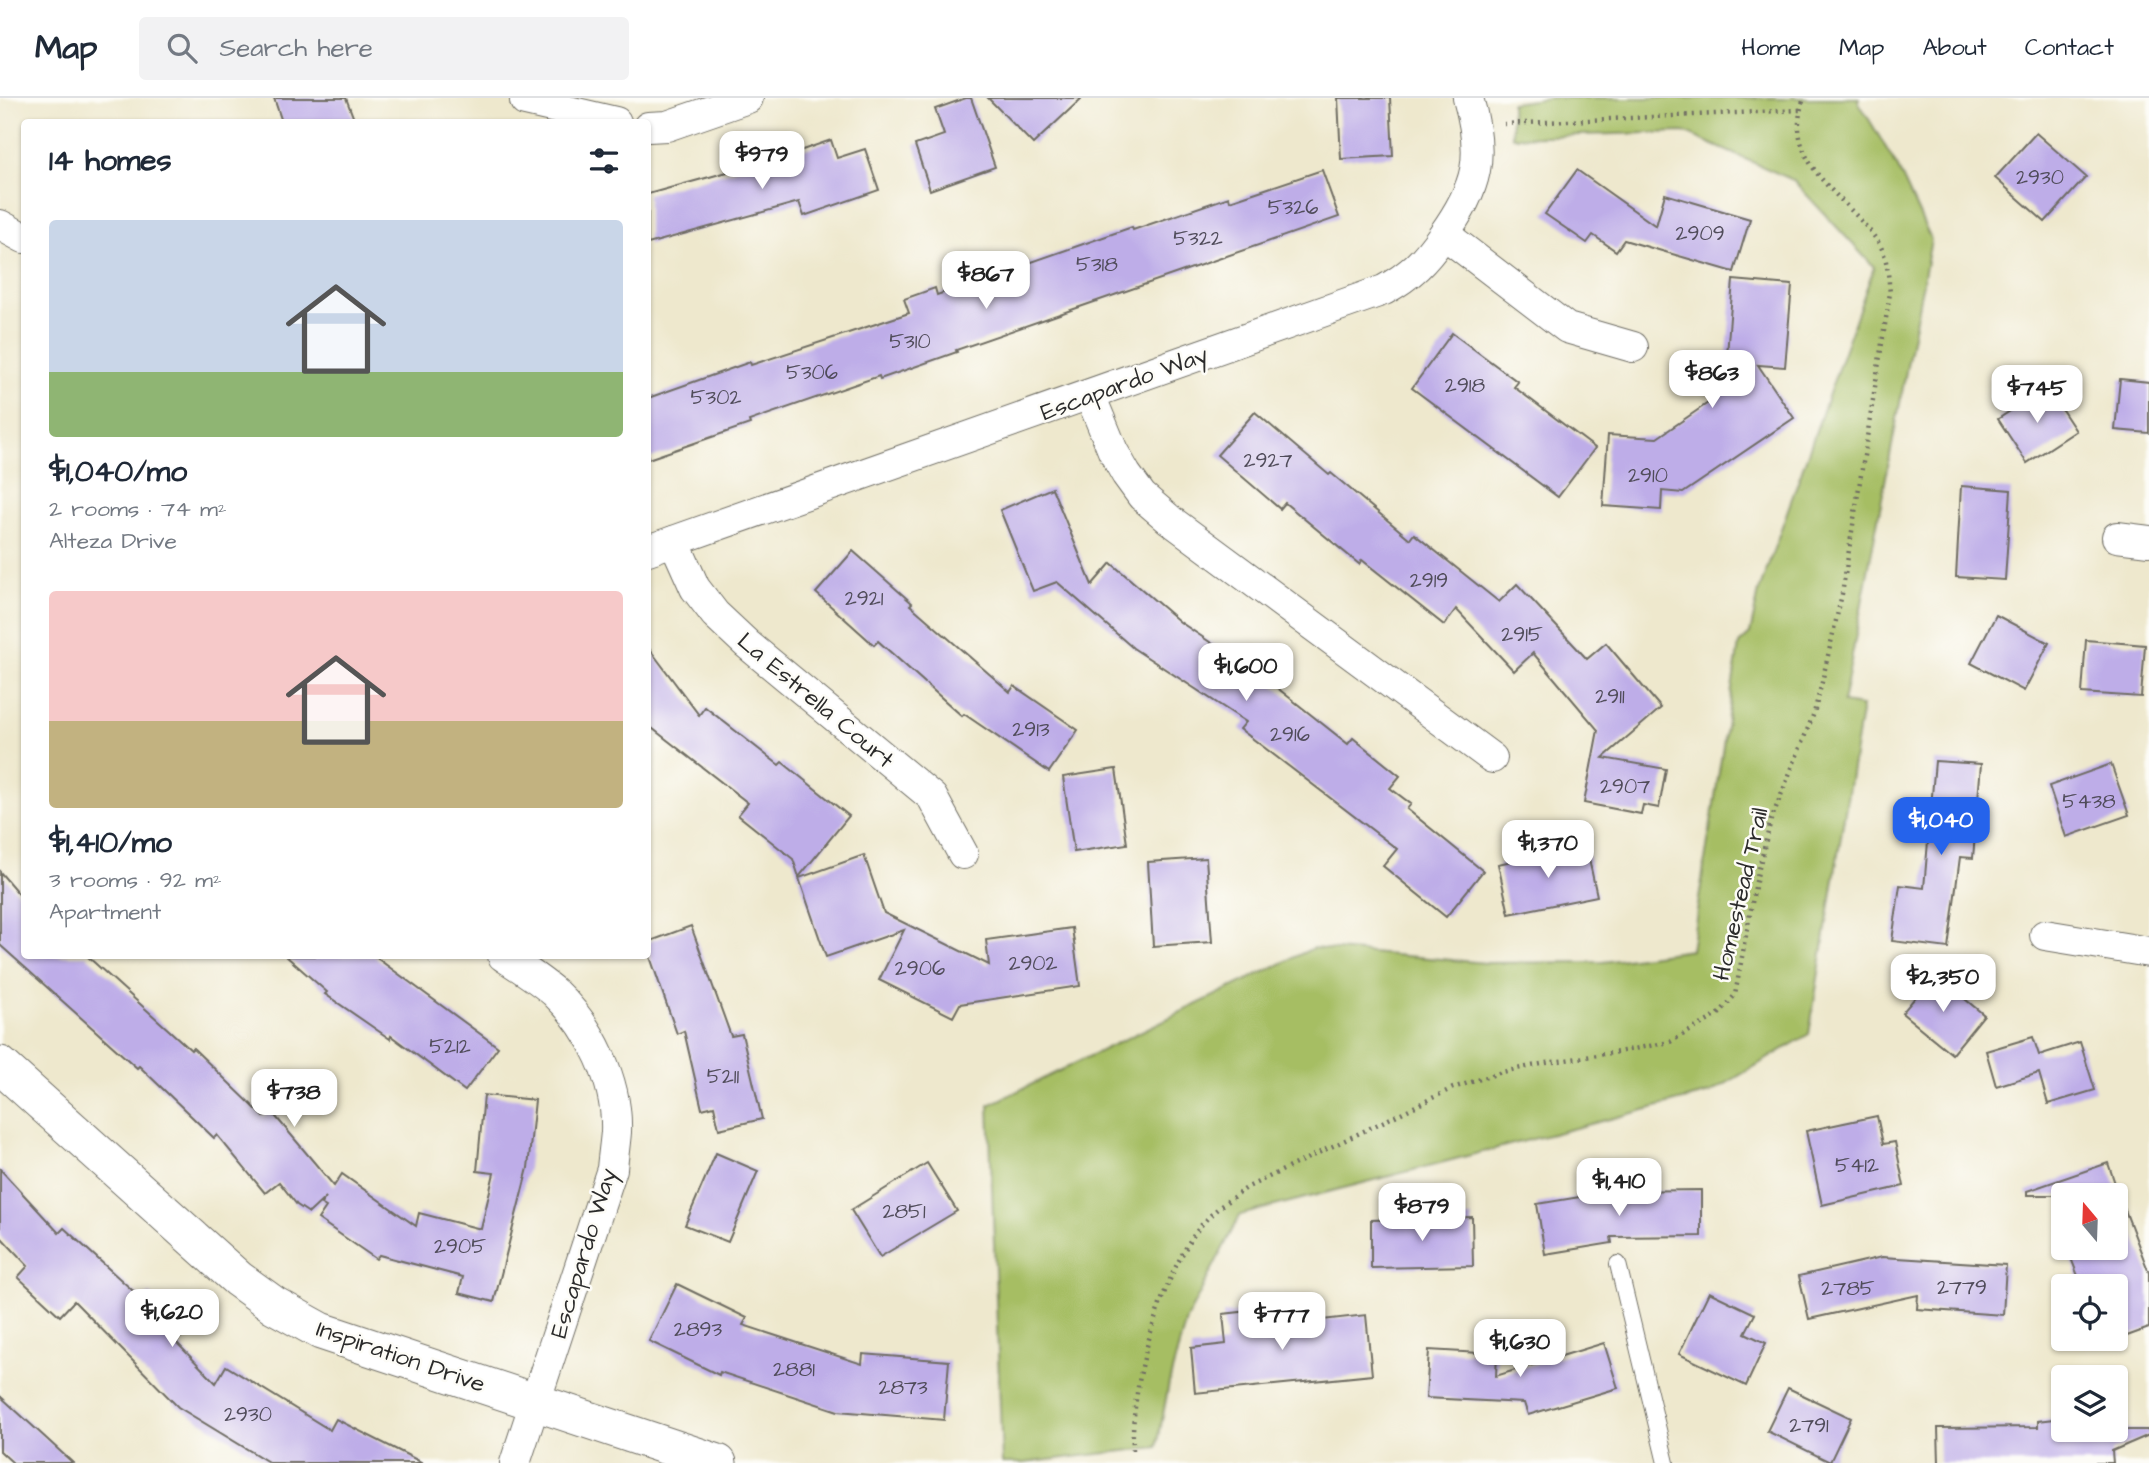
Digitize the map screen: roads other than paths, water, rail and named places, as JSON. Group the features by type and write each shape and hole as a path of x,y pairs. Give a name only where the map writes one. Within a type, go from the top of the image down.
{"street":[{"path":"651,127 667,126 748,98"},
{"path":"522,107 598,119"},
{"name":"Escapardo Way","path":"661,545 1384,290 1416,268 1462,209 1474,181 1477,152 1471,111"},
{"path":"0,225 21,236"},
{"path":"1444,234 1567,328 1633,347"},
{"path":"1090,395 1113,451 1142,496 1181,528 1492,758"},
{"path":"2118,537 2149,541"},
{"name":"La Estrella Court","path":"661,545 715,614 747,644 932,797 963,854"},
{"path":"2045,935 2149,952"},
{"name":"Escapardo Way","path":"507,959 555,993 580,1021 612,1090 616,1130 612,1169 515,1463"},
{"name":"Inspiration Drive","path":"0,1065 238,1279 274,1305 321,1331 718,1463"}],"lane":[{"path":"1618,1265 1666,1463"}]}
